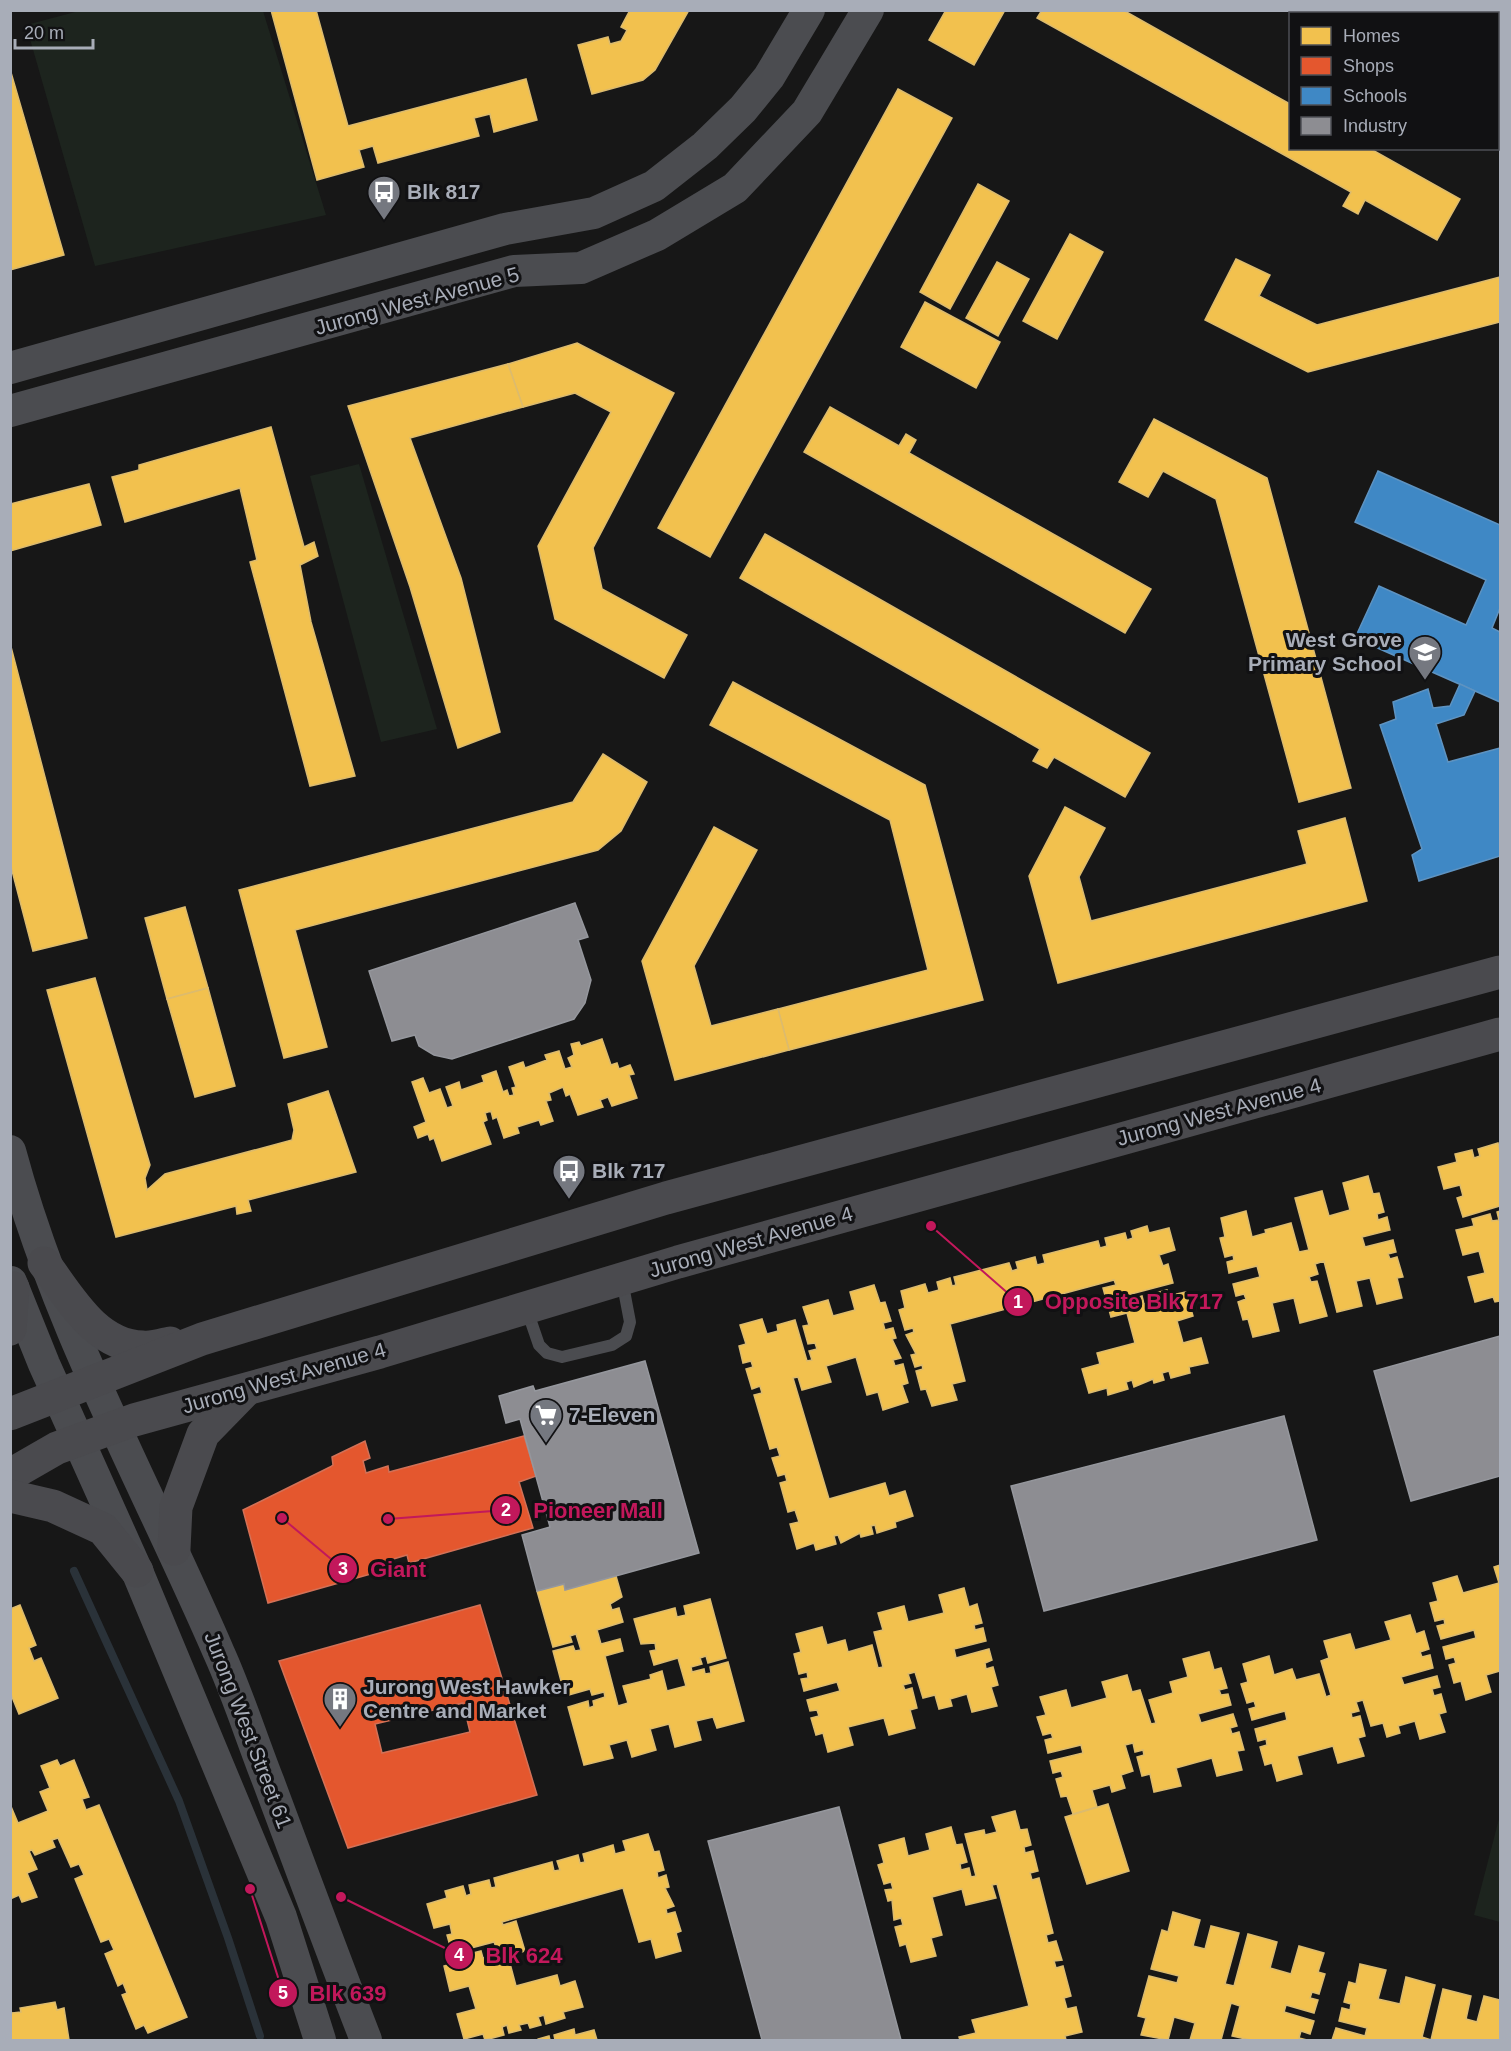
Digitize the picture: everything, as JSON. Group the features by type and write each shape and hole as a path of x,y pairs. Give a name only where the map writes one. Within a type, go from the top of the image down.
{"main road":[{"path":"10,1414 202,1339 666,1198 1500,972"},
{"name":"Jurong West Avenue 4","path":"10,1475 57,1448 113,1426 248,1389 622,1279 1500,1034"},
{"path":"44,1263 89,1323 111,1339 142,1348 202,1339"},
{"path":"10,1329 12,1285"},
{"path":"174,1550 176,1507 202,1434 248,1389"},
{"path":"10,1496 53,1506 103,1529 137,1571"}],"street":[{"path":"10,368 504,229 594,213 654,186 705,146 743,109 769,77 809,10"},
{"name":"Jurong West Avenue 5","path":"10,411 514,271 582,268 657,235 735,188 767,155 807,112 868,10"},
{"name":"Jurong West Street 61","path":"10,1151 44,1263 96,1379 113,1426 174,1550 221,1656 366,2040"},
{"name":"Jurong West Street 61","path":"12,1285 137,1571 281,1917 320,2040"}],"lane":[{"path":"526,1307 539,1345 547,1353 562,1357 612,1345 626,1336 630,1322 622,1279"}],"shaded area":[{"path":"79,11 263,11 326,215 95,266 26,25"},
{"path":"359,464 437,729 381,742 310,476"},
{"path":"1500,1815 1500,1922 1474,1915"}],"building: Homes":[{"path":"271,10 316,10 348,126 526,79 537,120 494,132 490,114 474,118 479,136 378,163 373,146 359,150 364,167 317,180"},
{"path":"630,10 689,10 655,70 643,80 592,94 578,45 608,37 610,44 621,41 627,30 621,27"},
{"path":"946,10 1005,10 974,65 929,40"},
{"path":"1042,10 1123,10 1289,103 1289,150 1373,150 1460,199 1437,240 1365,200 1358,214 1343,206 1351,192 1037,18"},
{"path":"1307,10 1407,10 1410,12 1310,12"},
{"path":"10,69 64,255 10,270"},
{"path":"1500,79 1500,120 1499,119"},
{"path":"898,89 952,118 710,557 658,528"},
{"path":"978,184 1009,201 950,309 920,292"},
{"path":"1070,234 1103,252 1057,339 1023,321"},
{"path":"1236,259 1270,275 1259,296 1317,325 1500,277 1500,322 1308,372 1205,320"},
{"path":"997,262 1029,279 998,336 966,318"},
{"path":"925,302 1000,342 976,388 901,347"},
{"path":"577,343 674,393 593,548 602,589 687,635 664,678 555,619 538,546 611,412 575,393 523,407 508,364"},
{"path":"508,364 523,407 410,438 461,578 500,732 458,748 410,587 348,406"},
{"path":"830,407 899,446 906,434 916,440 909,453 1151,589 1125,633 804,452"},
{"path":"1154,419 1267,478 1351,788 1299,802 1216,499 1163,471 1148,497 1119,482"},
{"path":"271,427 304,547 314,542 318,556 300,565 311,622 355,776 310,786 250,562 257,560 240,488 125,522 112,477 139,470 139,465"},
{"path":"89,484 101,525 10,551 10,504"},
{"path":"765,534 1150,753 1125,797 1054,757 1047,768 1033,761 1040,749 740,578"},
{"path":"10,643 87,938 33,951 10,863"},
{"path":"733,682 925,785 983,1000 789,1050 778,1009 928,970 890,820 710,725"},
{"path":"603,754 647,782 621,831 598,850 295,930 327,1047 284,1058 239,890 573,802"},
{"path":"1065,807 1105,828 1079,877 1091,921 1307,864 1298,831 1345,818 1367,901 1058,983 1029,876"},
{"path":"714,827 757,850 694,966 711,1026 778,1009 789,1050 675,1080 642,961"},
{"path":"185,907 208,988 167,999 145,918"},
{"path":"95,978 150,1165 145,1178 147,1190 165,1174 292,1140 294,1130 288,1104 328,1091 356,1172 248,1200 251,1211 237,1214 236,1206 116,1237 47,990"},
{"path":"208,988 235,1086 195,1097 167,999"},
{"path":"602,1039 611,1065 617,1063 619,1069 630,1065 634,1074 629,1075 637,1098 612,1106 608,1097 600,1100 603,1107 578,1115 570,1094 566,1096 563,1087 549,1093 551,1100 546,1101 553,1121 541,1125 539,1120 517,1127 519,1133 504,1138 497,1117 493,1119 491,1111 485,1113 487,1120 483,1122 491,1144 442,1161 434,1138 430,1140 428,1134 418,1138 414,1127 426,1122 412,1082 423,1078 429,1093 440,1089 447,1108 453,1106 446,1087 459,1082 461,1090 484,1082 482,1076 496,1071 503,1092 507,1090 509,1096 514,1095 512,1088 516,1087 509,1067 523,1062 525,1068 547,1060 545,1055 559,1051 565,1069 572,1067 568,1058 574,1055 571,1044 579,1042 581,1046"},
{"path":"1498,1143 1500,1206 1463,1217 1457,1198 1463,1196 1460,1185 1444,1189 1438,1167 1457,1162 1455,1154 1472,1150 1474,1158 1480,1156 1478,1149"},
{"path":"1368,1176 1373,1194 1379,1193 1384,1212 1377,1214 1378,1220 1387,1217 1390,1230 1362,1237 1365,1247 1393,1240 1396,1252 1388,1254 1390,1259 1397,1257 1403,1277 1397,1278 1402,1298 1377,1304 1370,1278 1356,1281 1362,1306 1337,1312 1324,1261 1315,1264 1318,1274 1309,1277 1311,1282 1317,1281 1327,1316 1300,1323 1294,1298 1272,1303 1279,1331 1253,1337 1248,1319 1243,1320 1238,1302 1246,1299 1244,1294 1236,1296 1233,1284 1260,1277 1257,1266 1229,1273 1227,1262 1234,1260 1233,1255 1225,1257 1220,1238 1225,1237 1221,1218 1246,1211 1252,1237 1266,1233 1265,1230 1291,1223 1299,1252 1309,1250 1295,1198 1322,1191 1329,1216 1350,1210 1343,1183"},
{"path":"1500,1211 1500,1301 1495,1302 1493,1297 1475,1302 1468,1277 1485,1273 1479,1251 1463,1255 1456,1230 1474,1226 1472,1219 1490,1214 1492,1221 1499,1220 1497,1212"},
{"path":"1147,1226 1149,1233 1169,1228 1175,1250 1159,1255 1163,1266 1168,1264 1173,1283 1131,1294 1133,1299 1142,1296 1144,1304 1150,1302 1148,1295 1167,1290 1168,1296 1186,1292 1193,1316 1177,1321 1183,1343 1201,1338 1208,1363 1189,1367 1190,1373 1171,1378 1169,1371 1162,1373 1164,1380 1154,1383 1153,1379 1134,1387 1132,1380 1126,1382 1128,1389 1108,1395 1107,1388 1089,1393 1082,1369 1100,1364 1097,1353 1135,1343 1127,1313 1111,1317 1103,1288 1116,1285 1114,1280 950,1324 965,1381 952,1384 957,1400 932,1406 926,1389 921,1390 916,1371 923,1369 922,1365 915,1367 911,1355 916,1354 906,1335 914,1332 913,1328 905,1330 899,1310 905,1308 901,1291 925,1284 928,1293 939,1290 937,1282 950,1278 952,1286 956,1285 954,1277 1009,1263 1012,1271 1018,1269 1016,1262 1035,1257 1037,1265 1045,1263 1043,1255 1098,1241 1100,1248 1107,1246 1105,1238 1125,1233 1127,1240 1133,1238 1131,1231"},
{"path":"874,1285 880,1303 885,1302 891,1321 883,1323 885,1330 893,1328 896,1338 892,1339 901,1358 893,1360 895,1366 903,1364 908,1383 902,1385 908,1402 883,1410 878,1392 867,1395 856,1357 826,1366 831,1382 802,1390 798,1377 793,1378 829,1499 885,1483 889,1496 905,1491 913,1516 895,1522 896,1527 877,1533 875,1525 871,1526 873,1534 861,1537 860,1533 841,1543 838,1535 834,1536 836,1544 816,1550 814,1543 797,1549 790,1524 799,1522 795,1510 788,1512 780,1483 787,1481 785,1474 778,1476 772,1458 780,1456 777,1447 770,1449 754,1395 762,1393 760,1386 752,1389 746,1369 753,1367 751,1361 743,1363 739,1346 746,1344 740,1325 762,1319 767,1334 778,1331 777,1325 795,1320 807,1361 812,1360 809,1351 817,1349 815,1343 808,1344 803,1326 809,1325 803,1307 828,1300 833,1316 855,1310 850,1292"},
{"path":"1500,1565 1500,1671 1486,1675 1491,1692 1466,1700 1461,1681 1454,1683 1449,1665 1456,1663 1454,1657 1446,1659 1443,1647 1476,1638 1474,1630 1441,1639 1437,1626 1445,1624 1444,1619 1435,1621 1430,1603 1438,1601 1433,1583 1457,1576 1463,1593 1499,1583 1494,1567"},
{"path":"616,1576 622,1597 610,1604 612,1610 619,1608 623,1622 597,1630 601,1644 620,1639 623,1651 605,1656 618,1706 628,1703 623,1686 651,1679 650,1675 662,1671 667,1691 686,1686 678,1658 654,1665 650,1651 656,1650 655,1643 641,1644 634,1619 675,1608 677,1617 686,1615 684,1606 710,1599 726,1658 708,1663 706,1656 700,1658 702,1664 691,1667 692,1672 704,1669 705,1674 711,1673 710,1667 728,1662 744,1721 717,1728 713,1717 696,1721 701,1740 675,1747 669,1724 650,1729 656,1750 632,1757 627,1740 609,1745 613,1758 584,1765 568,1707 588,1701 589,1708 594,1706 593,1701 605,1697 604,1692 592,1695 590,1689 565,1696 553,1651 573,1646 575,1651 581,1650 576,1634 570,1636 572,1642 553,1647 537,1591 564,1584 565,1590"},
{"path":"964,1588 969,1607 977,1604 982,1623 974,1625 975,1630 983,1628 986,1641 954,1649 956,1658 989,1649 992,1660 985,1663 986,1669 993,1667 998,1685 991,1687 997,1706 972,1712 967,1694 950,1699 952,1706 939,1709 935,1695 923,1698 915,1672 908,1674 911,1683 903,1685 905,1690 912,1688 917,1708 910,1710 915,1728 889,1735 884,1718 848,1727 853,1745 828,1752 823,1733 816,1735 811,1718 819,1716 817,1710 810,1711 807,1700 840,1691 837,1682 804,1691 801,1679 808,1678 807,1672 799,1674 794,1654 801,1652 796,1634 822,1627 827,1645 845,1640 848,1652 872,1645 878,1668 883,1667 874,1632 883,1630 878,1613 904,1606 908,1622 944,1613 939,1595"},
{"path":"20,1605 36,1645 29,1648 34,1661 41,1658 58,1698 19,1714 10,1692 10,1609"},
{"path":"1410,1615 1416,1634 1424,1631 1429,1649 1420,1652 1422,1657 1430,1655 1433,1668 1401,1677 1404,1685 1437,1676 1440,1687 1432,1689 1434,1696 1441,1694 1446,1712 1439,1714 1445,1732 1420,1739 1415,1721 1398,1726 1400,1733 1387,1737 1383,1723 1371,1726 1363,1700 1356,1702 1359,1711 1351,1713 1352,1718 1360,1716 1365,1736 1358,1738 1364,1756 1338,1763 1333,1746 1297,1756 1302,1774 1277,1781 1272,1763 1265,1765 1260,1747 1267,1745 1266,1739 1258,1741 1255,1729 1287,1720 1285,1711 1252,1720 1249,1709 1256,1707 1254,1701 1247,1703 1241,1684 1248,1682 1243,1664 1269,1656 1274,1675 1292,1669 1296,1680 1319,1674 1326,1697 1331,1695 1321,1661 1329,1658 1324,1641 1350,1634 1355,1650 1391,1640 1385,1622"},
{"path":"1209,1652 1214,1670 1221,1668 1227,1688 1219,1690 1221,1695 1228,1694 1231,1705 1198,1714 1201,1723 1233,1714 1237,1726 1230,1728 1232,1734 1239,1732 1244,1750 1237,1751 1242,1770 1217,1776 1212,1758 1176,1768 1181,1786 1154,1792 1150,1774 1142,1776 1137,1757 1144,1755 1143,1750 1135,1752 1133,1743 1125,1745 1133,1771 1121,1775 1125,1788 1112,1792 1110,1785 1092,1790 1097,1807 1073,1814 1067,1796 1061,1797 1056,1779 1063,1777 1061,1771 1053,1773 1050,1761 1083,1753 1081,1745 1048,1753 1045,1740 1053,1738 1051,1733 1043,1735 1037,1717 1046,1715 1040,1697 1066,1690 1071,1708 1107,1698 1102,1682 1127,1675 1132,1692 1140,1690 1151,1724 1156,1723 1149,1700 1173,1693 1170,1682 1188,1677 1183,1659"},
{"path":"57,1760 60,1766 74,1760 89,1797 82,1799 86,1810 99,1805 187,2017 148,2033 144,2025 136,2029 122,1995 127,1993 123,1983 118,1986 105,1954 114,1950 109,1939 101,1942 75,1879 84,1875 79,1864 71,1867 58,1838 52,1840 55,1847 35,1855 32,1850 29,1851 37,1869 27,1873 37,1897 22,1902 19,1895 10,1899 10,1804 18,1823 48,1811 40,1792 50,1788 41,1766"},
{"path":"1108,1804 1129,1871 1087,1884 1065,1817"},
{"path":"1015,1811 1020,1830 1027,1829 1031,1845 1024,1847 1025,1853 1033,1851 1038,1871 1030,1873 1032,1880 1039,1878 1053,1933 1046,1935 1048,1943 1056,1941 1062,1960 1054,1961 1056,1968 1063,1966 1071,1996 1064,1998 1067,2009 1076,2007 1082,2032 1065,2036 1066,2040 960,2040 959,2037 976,2033 972,2020 1029,2006 997,1884 992,1885 996,1898 966,1905 962,1889 932,1897 942,1935 931,1938 936,1956 911,1962 906,1944 900,1946 895,1927 903,1925 901,1918 894,1920 892,1900 888,1901 885,1890 893,1889 891,1882 884,1884 878,1865 884,1863 879,1845 904,1838 908,1856 930,1850 926,1834 951,1827 956,1845 962,1844 967,1862 960,1864 961,1870 969,1868 971,1877 976,1876 965,1834 984,1830 985,1835 997,1832 992,1817"},
{"path":"648,1834 654,1852 659,1851 664,1870 657,1872 658,1878 666,1875 669,1887 665,1888 674,1906 666,1909 667,1914 675,1912 681,1931 676,1933 681,1951 656,1958 651,1939 639,1942 623,1888 502,1922 503,1925 516,1921 525,1951 508,1956 516,1986 557,1975 560,1986 575,1981 583,2007 563,2012 565,2018 546,2024 544,2015 538,2017 541,2025 530,2028 528,2023 519,2025 521,2030 509,2033 507,2025 502,2027 504,2035 485,2040 483,2034 464,2039 457,2014 476,2009 469,1986 450,1991 444,1966 462,1961 461,1956 481,1951 483,1958 488,1957 485,1949 496,1947 494,1942 452,1953 447,1935 452,1934 450,1924 434,1928 427,1904 447,1898 445,1891 463,1886 466,1896 471,1894 469,1885 489,1880 491,1888 496,1887 494,1878 552,1862 554,1871 560,1870 557,1861 578,1855 580,1863 585,1862 583,1854 613,1845 615,1854 626,1851 623,1841"},
{"path":"1173,1912 1200,1920 1193,1946 1205,1949 1211,1926 1239,1933 1225,1984 1234,1986 1248,1934 1277,1942 1270,1968 1291,1974 1299,1946 1324,1953 1318,1972 1325,1974 1319,1994 1312,1992 1310,1998 1318,2000 1314,2013 1286,2005 1284,2012 1314,2021 1310,2034 1301,2031 1299,2038 1307,2040 1250,2040 1232,2036 1240,2006 1231,2003 1221,2040 1190,2040 1195,2023 1174,2017 1168,2040 1141,2035 1146,2018 1138,2016 1149,1976 1177,1983 1179,1976 1151,1969 1162,1930 1168,1932"},
{"path":"1360,1964 1386,1970 1378,1999 1400,2004 1406,1977 1435,1985 1422,2037 1431,2040 1332,2040 1336,2028 1365,2036 1367,2028 1339,2021 1342,2008 1350,2010 1351,2004 1344,2002 1349,1982 1356,1984"},
{"path":"1443,1989 1471,1996 1466,2019 1477,2022 1484,1996 1500,2000 1500,2040 1431,2040"},
{"path":"55,2002 57,2010 64,2008 69,2040 10,2040 10,2010 12,2013 21,2012 20,2008"},
{"path":"574,2029 575,2035 594,2030 597,2040 555,2040 554,2035"},
{"path":"549,2036 550,2040 538,2040 538,2039"}],"building: Shops":[{"path":"524,1436 536,1476 519,1482 533,1528 409,1563 407,1555 390,1560 392,1568 268,1603 243,1510 330,1467 333,1465 332,1457 365,1441 370,1458 363,1461 366,1473 388,1466 389,1472"},
{"name":"Jurong West Hawker Centre and Market","path":"480,1605 537,1795 348,1848 279,1661","holes":["463,1703 470,1732 382,1753 375,1724"]}],"building: Schools":[{"path":"1378,471 1500,525 1500,608 1492,628 1500,632 1500,702 1355,638 1379,586 1466,625 1486,580 1355,522"},
{"path":"1460,684 1475,691 1464,715 1436,724 1448,762 1500,748 1500,856 1419,881 1412,855 1422,849 1380,725 1396,719 1393,702 1428,689 1433,708 1450,706"}],"building: Industry":[{"path":"575,903 588,937 578,940 591,980 585,1003 574,1019 452,1059 434,1055 419,1046 415,1035 392,1041 369,971"},
{"path":"1500,1336 1500,1476 1411,1501 1374,1371"},
{"path":"645,1361 699,1553 565,1590 564,1584 537,1591 522,1535 550,1527 520,1419 506,1423 499,1396 533,1386 535,1391"},
{"path":"1284,1416 1317,1540 1044,1611 1011,1486"},
{"path":"839,1807 901,2040 762,2040 708,1841"}],"waterway":[{"path":"74,1571 179,1801 260,2036"}],"place":[{"name":"Blk 817","path":"384,221"},
{"name":"West Grove Primary School","path":"1425,681"},
{"name":"Blk 717","path":"569,1200"},
{"name":"Opposite Blk 717","path":"931,1226"},
{"name":"7-Eleven","path":"546,1444"},
{"name":"Giant","path":"282,1518"},
{"name":"Pioneer Mall","path":"388,1519"},
{"name":"Jurong West Hawker Centre and Market","path":"340,1728"},
{"name":"Blk 639","path":"250,1889"},
{"name":"Blk 624","path":"341,1897"}]}
